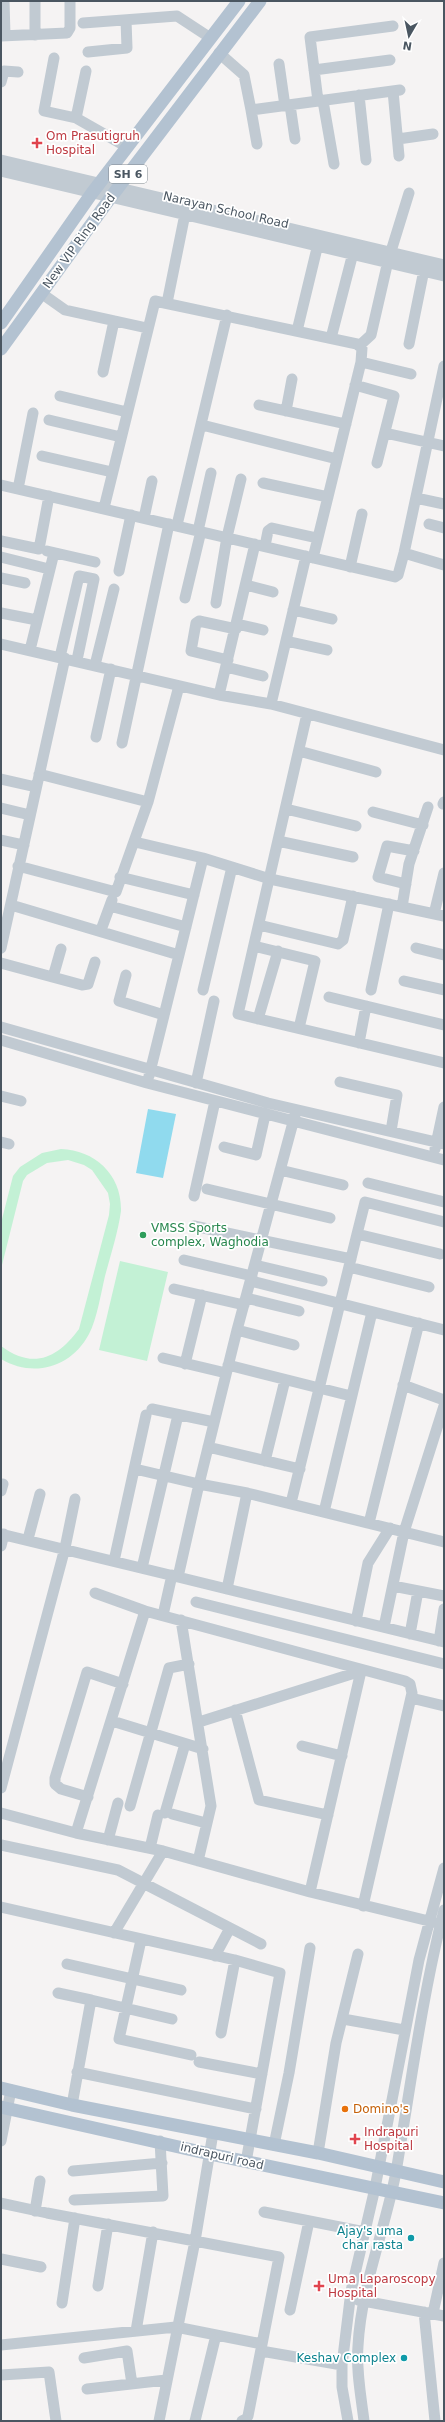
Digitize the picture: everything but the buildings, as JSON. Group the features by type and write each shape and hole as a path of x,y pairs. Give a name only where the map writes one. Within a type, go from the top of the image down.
{"main road":[{"name":"New VIP Ring Road","path":"1,323 96,188 209,37 239,1"},
{"name":"New VIP Ring Road","path":"1,349 114,192 260,1"},
{"name":"indrapuri road","path":"6,2089 72,2105 250,2141 318,2153 444,2180"},
{"name":"indrapuri road","path":"4,2108 160,2141 246,2162 444,2203"}],"street":[{"path":"4,1 3,36 67,33 70,28 70,1"},
{"path":"35,1 35,35"},
{"path":"83,23 177,16 209,37"},
{"path":"88,52 127,48 126,20"},
{"path":"334,164 314,70 310,37 393,26"},
{"path":"219,53 244,75 257,144"},
{"path":"54,58 44,111 76,118 127,147"},
{"path":"314,70 390,60"},
{"path":"279,64 295,139"},
{"path":"1,82 4,71 18,72"},
{"path":"76,118 86,71"},
{"path":"251,110 397,90 399,156"},
{"path":"359,96 366,160"},
{"path":"398,139 433,134"},
{"path":"1,160 96,188"},
{"name":"Narayan School Road","path":"1,170 114,192 186,214 353,252 390,256 424,270 444,276"},
{"path":"114,192 390,256 444,265"},
{"path":"359,346 371,335 390,256 409,193"},
{"path":"167,302 186,214"},
{"path":"297,331 318,244"},
{"path":"331,338 353,252"},
{"path":"409,344 424,270"},
{"path":"42,293 65,310 147,328"},
{"path":"104,508 120,437 155,301 167,302 331,338 362,348 361,362 328,497 317,538 309,557 293,610 271,704"},
{"path":"122,743 136,676 173,525 202,425 227,315"},
{"path":"103,372 114,321"},
{"path":"361,362 411,374"},
{"path":"1,485 395,577 398,575 404,553 428,442 439,418 444,366"},
{"path":"286,411 292,379"},
{"path":"355,385 394,396 377,463"},
{"path":"60,396 127,412"},
{"path":"259,405 346,424"},
{"path":"18,488 33,413"},
{"path":"49,420 120,437"},
{"path":"202,425 337,459"},
{"path":"385,432 444,446"},
{"path":"42,456 112,472"},
{"path":"185,598 211,473"},
{"path":"216,603 227,538 241,479"},
{"path":"144,518 152,481"},
{"path":"263,482 328,497"},
{"path":"39,550 49,496"},
{"path":"416,498 444,504"},
{"path":"350,566 362,514"},
{"path":"118,571 131,515"},
{"path":"429,524 444,528"},
{"path":"219,695 246,586 260,545 268,531 272,528 317,538"},
{"path":"49,569 1,557 3,542 95,562"},
{"path":"30,650 54,553"},
{"path":"404,553 444,565"},
{"path":"1,948 39,774 79,576 94,579 77,660"},
{"path":"1,578 25,583"},
{"path":"246,586 273,592"},
{"path":"95,665 114,589"},
{"path":"293,610 332,619"},
{"path":"1,613 37,620"},
{"path":"263,676 191,651 196,623 199,621 264,630"},
{"path":"286,641 327,650"},
{"path":"1,644 77,660 136,676 219,695 271,704 444,750"},
{"path":"96,736 111,669"},
{"path":"101,930 116,892 120,877 135,842 148,802 179,686"},
{"path":"308,714 238,1014 444,1063"},
{"path":"299,751 376,772"},
{"path":"39,774 148,802"},
{"path":"1,779 36,787"},
{"path":"1,808 30,815"},
{"path":"402,907 414,851 428,808"},
{"path":"286,809 356,826"},
{"path":"373,812 423,825"},
{"path":"1,840 24,845"},
{"path":"278,841 353,857"},
{"path":"135,842 203,858 270,878 439,915 444,873"},
{"path":"406,884 378,877 387,846 414,851"},
{"path":"147,1083 203,858"},
{"path":"18,866 116,892"},
{"path":"203,990 232,866"},
{"path":"120,877 194,895"},
{"path":"259,925 338,944 343,940 353,896"},
{"path":"371,990 389,904"},
{"path":"11,905 101,930 179,955"},
{"path":"110,906 186,927"},
{"path":"254,946 315,961 299,1028"},
{"path":"416,948 444,954"},
{"path":"53,977 61,949"},
{"path":"258,1019 278,951"},
{"path":"1,963 82,985 88,984 95,962"},
{"path":"126,975 119,1001 164,1015"},
{"path":"404,981 444,990"},
{"path":"329,997 444,1025"},
{"path":"196,1082 214,1001"},
{"path":"359,1042 366,1006"},
{"path":"1,1027 150,1070 297,1109 440,1143"},
{"path":"1,1040 147,1083 265,1115 439,1158 444,1107"},
{"path":"340,1082 397,1095 391,1131"},
{"path":"1,1096 21,1101"},
{"path":"194,1196 215,1101"},
{"path":"163,1615 175,1576 237,1330 297,1109"},
{"path":"224,1147 256,1155 265,1115"},
{"path":"280,1170 343,1185"},
{"path":"368,1183 444,1202"},
{"path":"207,1189 330,1218"},
{"path":"291,1503 365,1202 444,1222"},
{"path":"194,1226 350,1263 429,1287"},
{"path":"357,1234 440,1254"},
{"path":"184,1260 253,1274 322,1281"},
{"path":"253,1274 340,1304 444,1330"},
{"path":"174,1289 299,1311"},
{"path":"185,1364 202,1295"},
{"path":"324,1512 372,1312"},
{"path":"369,1523 419,1323"},
{"path":"237,1330 294,1345"},
{"path":"163,1358 185,1364 227,1369 285,1380 351,1396"},
{"path":"265,1461 285,1380"},
{"path":"403,1385 444,1400"},
{"path":"384,1628 404,1532 444,1406"},
{"path":"114,1561 134,1469 149,1412 178,1415 214,1422"},
{"path":"142,1568 178,1415"},
{"path":"208,1447 300,1469"},
{"path":"134,1469 291,1503 404,1532 443,1538"},
{"path":"227,1589 247,1493"},
{"path":"28,1540 40,1494"},
{"path":"1,1788 64,1548 75,1499"},
{"path":"356,1620 368,1563 390,1528"},
{"path":"1,1546 3,1534 441,1642 444,1609"},
{"path":"393,1586 444,1596"},
{"path":"410,1634 418,1591"},
{"path":"95,1593 145,1610 405,1681 412,1689 363,1906"},
{"path":"196,1602 444,1664"},
{"path":"76,1833 112,1721 145,1610"},
{"path":"181,1620 190,1664 210,1806 198,1861"},
{"path":"130,1806 169,1668 190,1664"},
{"path":"199,1722 361,1670"},
{"path":"310,1892 361,1670"},
{"path":"88,1797 61,1789 55,1784 55,1778 87,1672 123,1684"},
{"path":"411,1698 444,1706"},
{"path":"235,1710 258,1800 328,1815"},
{"path":"112,1721 203,1749"},
{"path":"150,1848 165,1814 185,1744"},
{"path":"302,1746 342,1756"},
{"path":"108,1840 118,1803"},
{"path":"1,1813 76,1833 162,1851 363,1906 438,1923"},
{"path":"165,1814 206,1823"},
{"path":"1,1845 118,1870 261,1944"},
{"path":"114,1933 145,1884 162,1851"},
{"path":"444,1868 438,1923 392,2192 364,2302 357,2359 364,2418 348,2420 342,2387 342,2365 350,2298 375,2188 404,2030 419,1960 438,1923 444,1910"},
{"path":"1,1907 141,1940 235,1960 280,1973 246,2162"},
{"path":"215,1956 230,1928"},
{"path":"141,1940 119,2039 195,2059 262,2074"},
{"path":"274,2145 289,2073 310,1948"},
{"path":"318,2153 336,2043 358,1954"},
{"path":"221,2033 235,1960"},
{"path":"67,1964 181,1990"},
{"path":"58,1993 172,2019"},
{"path":"72,2105 91,2000"},
{"path":"343,2019 404,2030"},
{"path":"77,2072 256,2109"},
{"path":"1,2141 6,2089"},
{"path":"158,2421 176,2327 195,2241 213,2133"},
{"path":"74,2200 163,2196 160,2141"},
{"path":"73,2171 162,2163"},
{"path":"36,2211 40,2181"},
{"path":"1,2202 36,2211 153,2232 279,2258 248,2416 242,2421"},
{"path":"264,2212 365,2232"},
{"path":"62,2303 75,2218"},
{"path":"290,2310 309,2221"},
{"path":"98,2286 108,2224"},
{"path":"136,2331 153,2232"},
{"path":"1,2260 41,2267"},
{"path":"435,2421 428,2312 444,2263"},
{"path":"350,2298 364,2302 444,2316"},
{"path":"1,2345 176,2327 216,2334 262,2347 342,2365"},
{"path":"195,2421 216,2334"},
{"path":"84,2358 127,2351 132,2384"},
{"path":"1,2376 50,2372 56,2421"},
{"path":"87,2389 166,2380"}],"green space":[{"path":"61,1149 73,1150 85,1154 104,1167 117,1186 121,1211 97,1314 89,1334 81,1346 62,1362 38,1368 26,1368 13,1365 1,1359 1,1346 24,1358 34,1359 54,1353 71,1339 79,1329 109,1215 110,1204 108,1193 92,1170 84,1165 68,1160 47,1163 27,1175 23,1181 1,1269 1,1223 13,1176 20,1167 42,1153"},
{"path":"120,1261 168,1272 147,1361 99,1350"}],"water":[{"path":"148,1109 176,1114 163,1178 136,1173"}],"place":[{"name":"Om Prasutigruh Hospital","path":"37,143"},
{"name":"VMSS Sports complex, Waghodia","path":"143,1235"},
{"name":"Domino's","path":"345,2109"},
{"name":"Indrapuri Hospital","path":"355,2139"},
{"name":"Ajay's uma char rasta","path":"411,2238"},
{"name":"Uma Laparoscopy Hospital","path":"319,2286"},
{"name":"Keshav Complex","path":"404,2358"}]}
